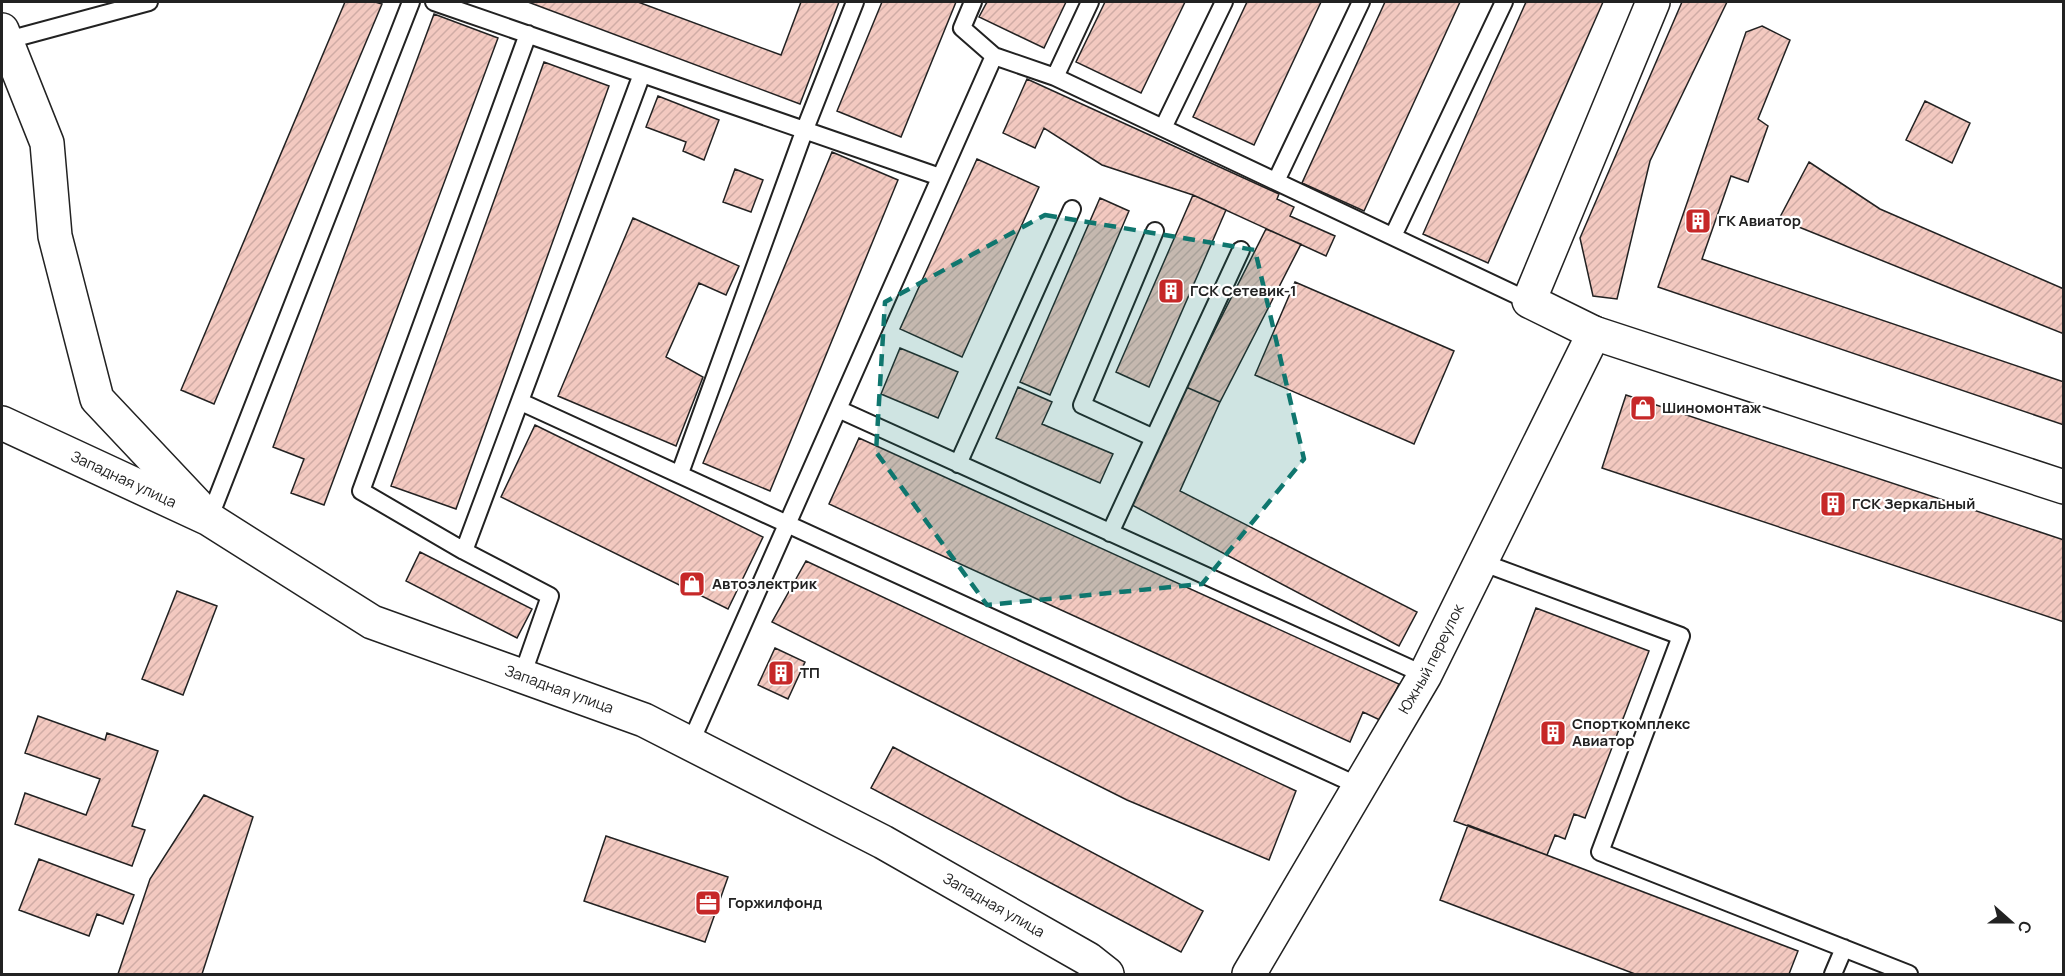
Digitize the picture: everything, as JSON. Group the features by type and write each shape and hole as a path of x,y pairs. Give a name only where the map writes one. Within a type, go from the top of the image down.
{"street":[{"path":"1653,2 1529,301 1594,333 2064,487"},
{"path":"5,35 47,143 55,236 97,399 209,519"},
{"name":"Южный переулок","path":"1249,975 1425,675 1594,333"},
{"name":"Западная улица","path":"2,423 209,519 372,622 644,720 883,842 1088,959 1107,975"}],"lane":[{"path":"5,35 149,2"},
{"path":"209,519 411,2"},
{"path":"434,2 940,177"},
{"path":"680,473 805,129 855,2"},
{"path":"974,2 962,28 994,56 1055,77 1529,301"},
{"path":"1055,77 1090,2"},
{"path":"1163,128 1224,2"},
{"path":"1276,181 1361,2"},
{"path":"1393,236 1504,2"},
{"path":"522,676 550,596 464,551 362,491 528,34"},
{"path":"690,744 994,56"},
{"path":"464,551 642,74"},
{"path":"958,464 1072,209"},
{"path":"1154,438 1082,405 1155,231"},
{"path":"1110,533 1240,250"},
{"path":"521,402 1361,787"},
{"path":"838,409 1425,675"},
{"path":"1481,562 1681,636 1600,852 1910,975"},
{"path":"1833,975 1844,948"}],"highlighted area":[{"path":"1045,215 1255,250 1304,459 1202,584 987,605 876,452 885,302"}],"building":[{"path":"345,2 382,4 214,404 181,390"},
{"path":"528,2 638,2 781,55 801,2 839,2 800,104"},
{"path":"882,2 956,2 901,137 837,111"},
{"path":"987,2 1066,2 1044,48 979,17"},
{"path":"1105,2 1185,2 1141,93 1076,62"},
{"path":"1247,2 1321,2 1254,145 1193,117"},
{"path":"1385,2 1460,2 1364,211 1302,183"},
{"path":"1526,2 1603,2 1488,263 1423,234"},
{"path":"1682,2 1727,2 1650,161 1617,299 1593,296 1580,238"},
{"path":"434,14 498,38 324,505 291,493 304,459 273,447"},
{"name":"ГК Авиатор","path":"1762,26 1790,40 1758,119 1768,126 1748,182 1731,176 1702,259 2064,382 2064,425 1658,287 1746,32"},
{"path":"544,62 609,86 456,509 391,486"},
{"path":"1027,79 1279,194 1277,199 1294,207 1290,216 1335,236 1326,256 1193,195 1102,165 1044,128 1035,148 1003,133"},
{"path":"658,96 719,120 704,160 683,151 686,142 646,127"},
{"path":"1925,101 1970,123 1952,163 1906,140"},
{"path":"832,152 898,180 770,491 703,463"},
{"path":"977,159 1039,187 962,357 900,329"},
{"name":"ГК Авиатор","path":"1809,162 1880,209 2064,289 2064,334 1779,219"},
{"path":"735,169 763,180 751,212 723,202"},
{"name":"ГСК Сетевик-1","path":"1193,195 1226,210 1149,387 1116,372"},
{"path":"1100,198 1129,211 1050,395 1020,382"},
{"path":"633,218 739,266 726,295 699,283 666,357 703,377 676,446 558,396"},
{"name":"ГСК Сетевик-1","path":"1266,229 1301,244 1220,402 1186,387"},
{"path":"1295,282 1454,351 1414,444 1255,375"},
{"path":"900,348 958,372 938,418 881,394"},
{"path":"1018,387 1052,402 1042,424 1113,454 1100,483 996,438"},
{"path":"1186,387 1220,402 1180,491 1417,612 1399,646 1132,505"},
{"name":"ГСК Зеркальный","path":"1626,395 2064,540 2064,622 1602,468"},
{"path":"535,425 763,537 728,609 501,497"},
{"path":"859,438 1399,684 1382,721 1363,712 1350,742 829,504"},
{"path":"420,552 532,609 517,638 406,581"},
{"path":"806,561 1296,791 1269,860 1127,800 772,622"},
{"path":"177,591 217,606 183,695 142,679"},
{"name":"Спорткомплекс Авиатор","path":"1536,608 1649,651 1585,818 1574,814 1565,839 1555,835 1547,855 1454,821"},
{"name":"ТП","path":"775,648 805,662 788,699 758,685"},
{"path":"38,716 105,740 107,733 158,751 132,826 145,830 132,866 15,824 25,793 86,815 100,779 25,753"},
{"path":"893,747 1203,911 1181,952 871,788"},
{"path":"204,795 253,817 202,974 118,974 150,879"},
{"path":"1468,825 1798,951 1789,974 1635,974 1440,900"},
{"path":"606,836 728,877 705,942 584,901"},
{"path":"39,859 134,895 123,924 97,914 89,936 19,910"}],"place":[{"name":"ГК Авиатор","path":"1698,221"},
{"name":"ГСК Сетевик-1","path":"1171,291"},
{"name":"Шиномонтаж","path":"1643,408"},
{"name":"ГСК Зеркальный","path":"1833,504"},
{"name":"Автоэлектрик","path":"692,584"},
{"name":"ТП","path":"781,673"},
{"name":"Спорткомплекс Авиатор","path":"1553,733"},
{"name":"Горжилфонд","path":"708,903"}]}
